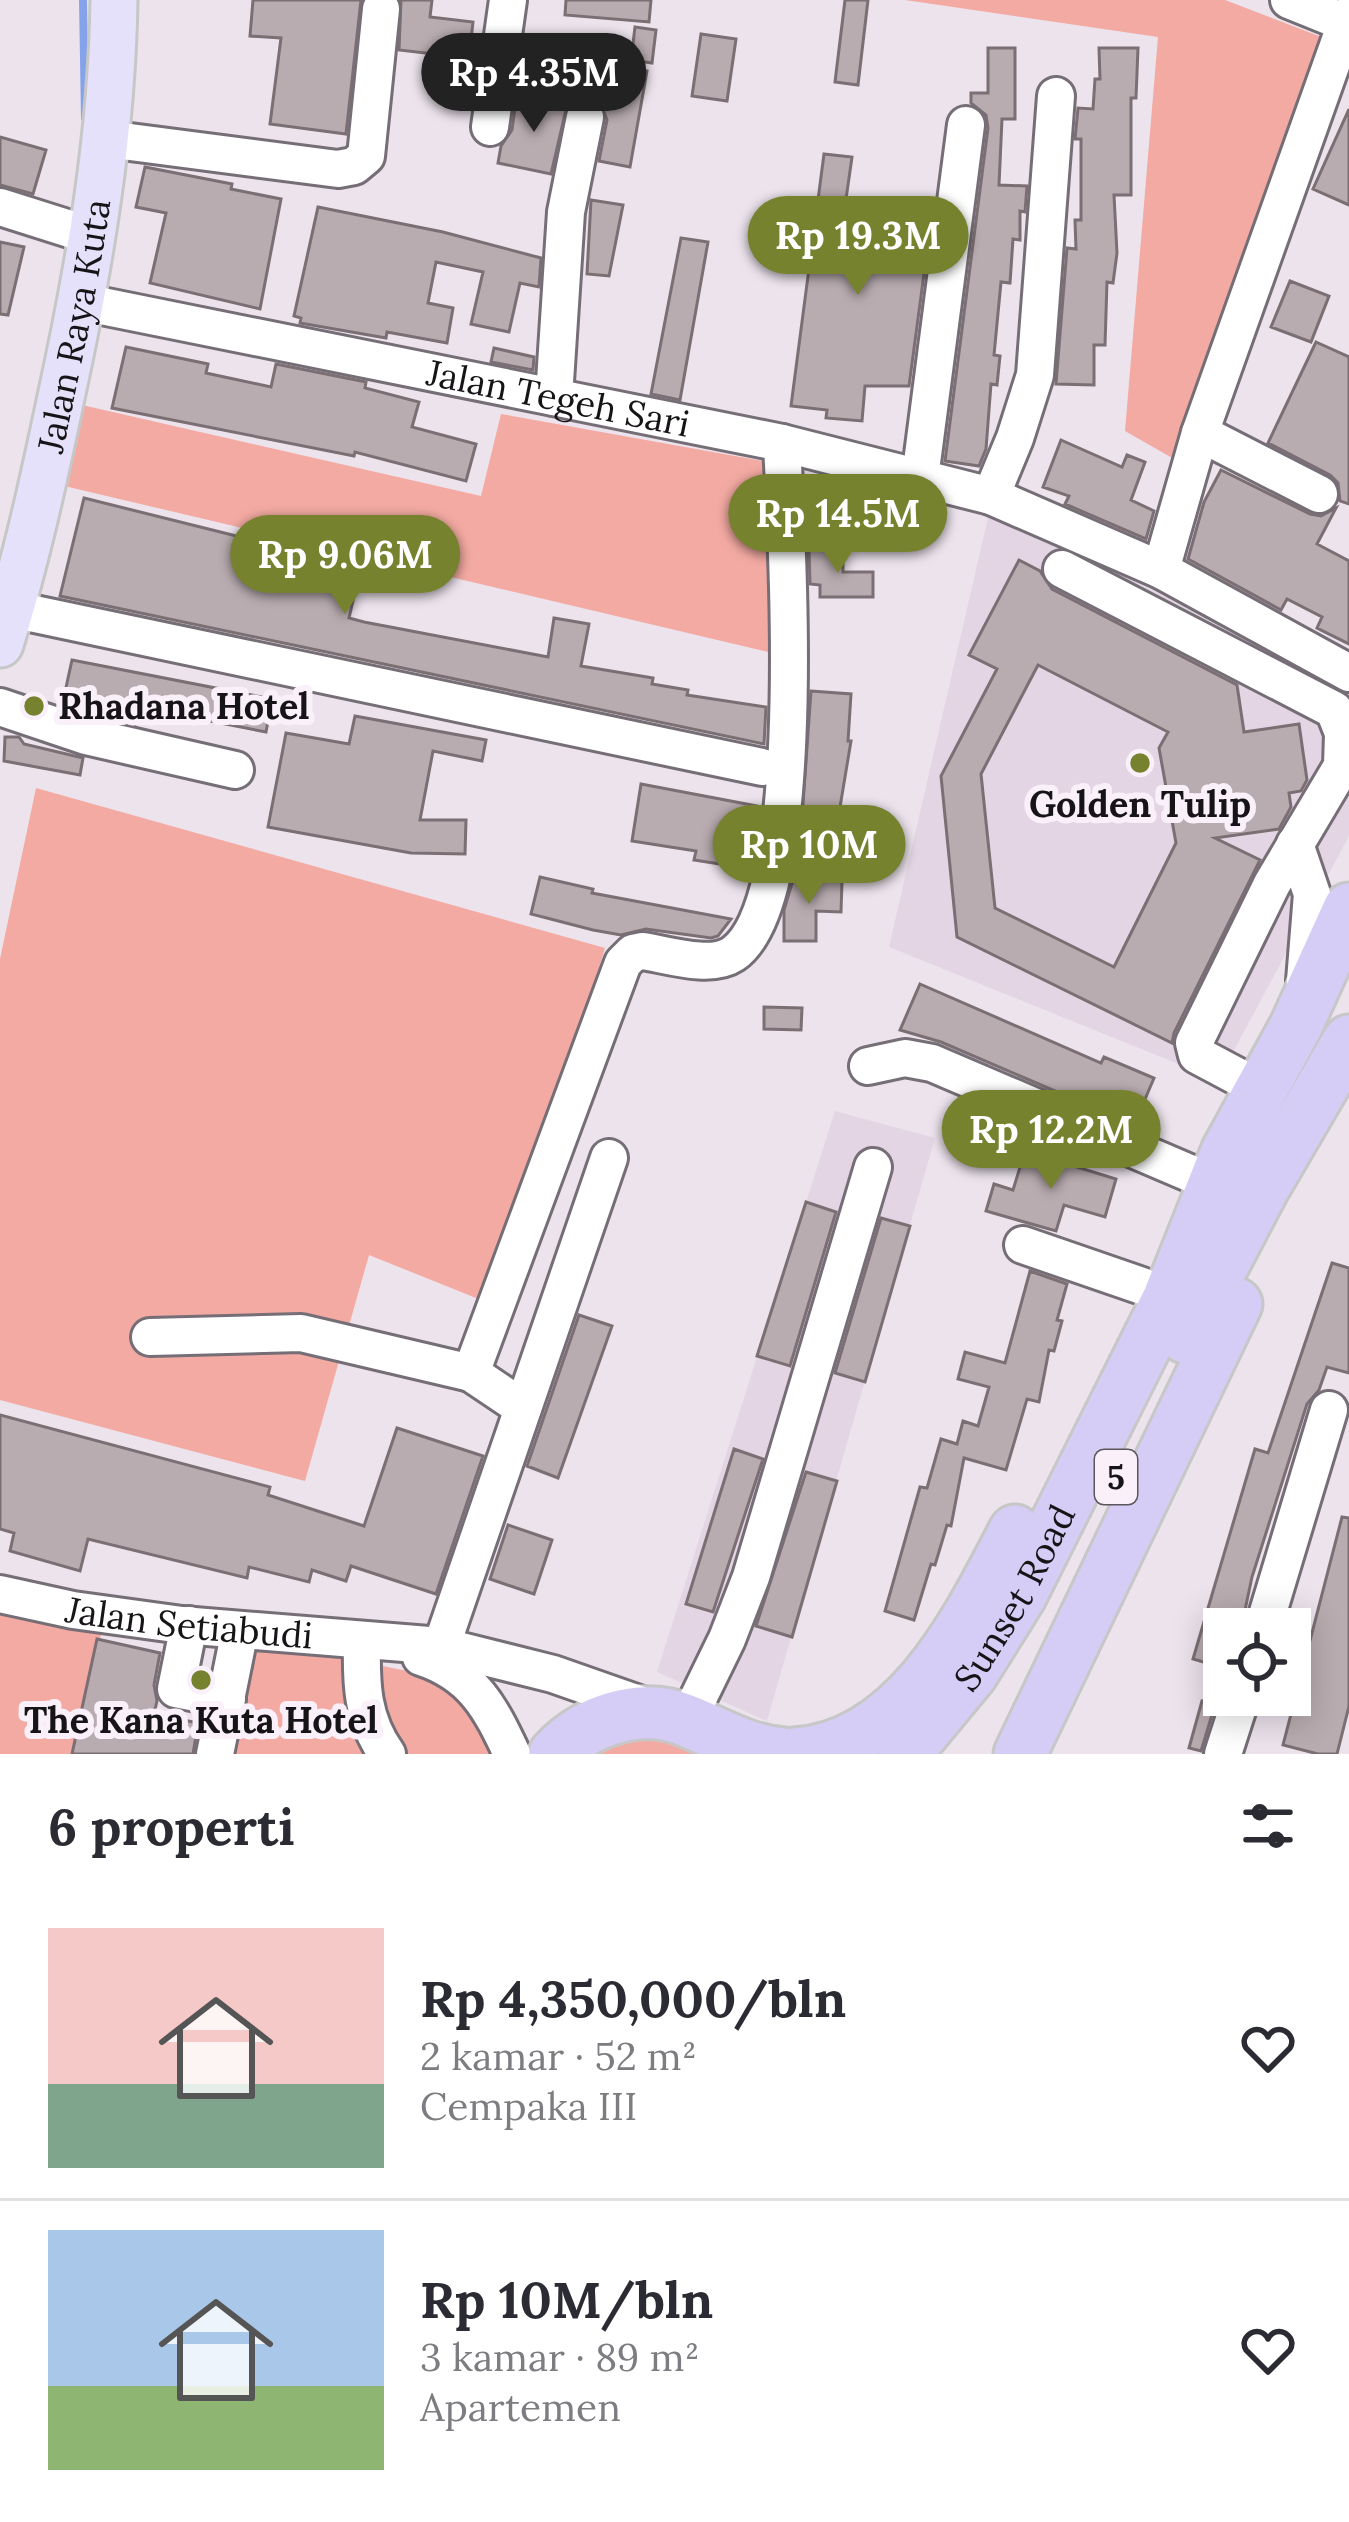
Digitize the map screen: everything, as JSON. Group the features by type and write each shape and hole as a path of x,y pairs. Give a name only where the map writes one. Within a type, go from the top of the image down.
{"highway":[{"name":"Sunset Road","path":"949,1754 1034,1636 1239,1186 1242,1120 1309,996 1349,909"},
{"path":"1309,996 1349,939"},
{"name":"Sunset Road","path":"905,1754 972,1673 1010,1613 1192,1245 1349,1040"},
{"path":"1019,1754 1244,1286 1254,1260 1239,1186"},
{"path":"794,1754 840,1747 861,1736 904,1700 934,1666 997,1566 1142,1286 1158,1264 1192,1245"},
{"path":"555,1754 572,1737 611,1718 681,1719 742,1747 784,1754"}],"main road":[{"name":"Jalan Raya Kuta","path":"8,596 82,302 107,139 114,0"}],"street":[{"path":"490,127 508,0"},
{"path":"1161,570 1200,433 1348,19 1289,0"},
{"path":"107,139 338,170 354,166 366,156 381,9"},
{"path":"991,496 1035,375 1056,95"},
{"path":"554,397 566,212 585,117"},
{"path":"920,478 966,125"},
{"path":"0,207 92,236"},
{"name":"Jalan Tegeh Sari","path":"82,302 782,443 991,496 1161,570 1349,673"},
{"path":"1200,433 1319,494"},
{"path":"471,1373 622,962 633,952 643,951 715,961 727,957 749,933 768,897 789,706 782,443"},
{"path":"1062,569 1334,710 1343,733 1342,766 1295,844 1194,1043 1197,1054 1261,1089"},
{"path":"8,596 762,767"},
{"path":"0,707 86,736 235,770"},
{"path":"1295,844 1312,894 1309,996"},
{"path":"868,1066 905,1058 932,1063 1239,1186"},
{"path":"438,1654 609,1158"},
{"path":"681,1719 728,1640 751,1577 873,1167"},
{"path":"1023,1245 1142,1286"},
{"path":"150,1337 301,1333 471,1373 523,1408"},
{"path":"1269,1608 1329,1410"},
{"name":"Jalan Setiabudi","path":"0,1594 73,1610 370,1642 553,1674 681,1719"},
{"path":"189,1625 176,1690 227,1700"},
{"path":"215,1754 240,1630"},
{"path":"367,1745 361,1681 370,1642"},
{"name":"Jalan Setiabudi","path":"438,1654 489,1705 512,1754"},
{"path":"1223,1754 1235,1716"}],"shaded area":[{"path":"905,0 1225,0 1324,38 1174,459 1125,431 1158,37"},
{"path":"82,405 481,496 501,414 763,461 777,654 60,485"},
{"name":"Golden Tulip","path":"990,509 1349,689 1349,836 1218,1080 889,947"},
{"path":"36,788 605,948 496,1306 369,1255 305,1481 0,1400 0,959"},
{"path":"835,1111 935,1138 767,1721 657,1672"},
{"path":"0,1604 103,1627 72,1754 0,1754"},
{"path":"249,1639 427,1675 473,1714 493,1754 222,1754"},
{"path":"636,1726 707,1754 573,1754"}],"building":[{"path":"253,0 361,0 346,134 270,124 281,38 250,36"},
{"path":"401,0 432,0 430,17 473,22 469,58 399,50"},
{"path":"566,0 651,0 649,22 565,15"},
{"path":"845,0 868,0 858,85 835,82"},
{"path":"635,27 656,30 652,63 631,60"},
{"path":"701,34 736,39 727,101 692,96"},
{"path":"988,48 1015,48 1015,119 1002,119 999,185 1027,186 1025,212 1020,211 1020,240 1013,239 1010,283 1001,282 994,355 1000,356 997,385 991,384 986,449 979,466 945,461 988,128 986,115 971,103 971,93 988,93"},
{"path":"1099,48 1138,48 1136,98 1131,98 1131,195 1114,195 1117,253 1113,283 1107,282 1105,345 1094,345 1094,385 1056,384 1067,248 1076,249 1075,220 1081,220 1081,139 1075,139 1078,108 1093,109 1095,79 1100,79"},
{"path":"625,67 647,71 630,167 599,161 607,120 599,100 601,90 621,93"},
{"path":"517,94 567,105 551,174 498,163 501,146 512,130"},
{"path":"1349,109 1349,205 1313,189"},
{"path":"0,137 46,150 33,194 0,185"},
{"path":"824,154 852,157 846,199 889,201 888,213 932,214 909,386 865,386 862,421 826,418 827,410 791,406"},
{"path":"145,167 281,199 260,309 150,283 166,213 136,207"},
{"path":"591,200 623,205 609,276 587,274"},
{"path":"318,207 541,258 539,287 520,283 509,332 471,324 483,272 436,262 428,303 453,308 447,343 300,323 301,318 294,316"},
{"path":"681,238 708,242 680,400 651,394"},
{"path":"0,242 24,247 8,315 0,314"},
{"path":"1290,281 1329,296 1311,342 1271,327"},
{"path":"1316,342 1349,357 1349,504 1340,501 1338,483 1330,475 1268,443"},
{"path":"126,347 208,364 206,373 271,387 276,364 366,382 365,388 419,402 412,427 476,444 466,481 355,452 354,456 112,408"},
{"path":"494,348 534,357 533,370 491,362"},
{"path":"1061,440 1122,467 1127,455 1145,462 1131,500 1154,511 1146,539 1065,504 1069,496 1043,487"},
{"path":"1221,470 1310,514 1321,516 1336,508 1317,544 1349,561 1349,644 1317,628 1322,617 1287,599 1281,610 1188,559 1204,502"},
{"path":"84,498 361,567 349,618 364,622 548,657 554,618 589,624 581,666 653,678 652,684 688,690 687,695 766,707 764,744 60,596"},
{"path":"809,549 843,549 843,572 873,572 873,597 820,597 820,585 810,584"},
{"path":"1019,560 1040,571 1052,589 1237,685 1244,732 1299,724 1307,780 1301,791 1289,793 1291,807 1279,829 1215,838 1260,860 1172,1043 957,937 941,776 997,669 969,655","holes":["1038,665 1168,732 1159,748 1176,843 1114,967 995,908 981,774"]},
{"path":"72,660 272,699 266,732 138,707 135,724 99,716 102,700 65,692"},
{"path":"811,691 851,694 851,741 835,837 801,832"},
{"path":"355,716 486,740 482,761 433,751 420,820 466,820 465,854 411,853 268,827 286,733 349,744"},
{"path":"5,737 19,737 24,744 83,758 80,775 4,761"},
{"path":"641,784 757,806 746,868 694,860 696,851 632,841"},
{"path":"540,877 593,889 592,893 731,919 711,938 646,929 621,935 593,930 531,914"},
{"path":"793,880 842,881 841,912 816,911 816,941 784,941 784,910"},
{"path":"920,984 1101,1063 1104,1057 1154,1078 1134,1125 941,1042 900,1030"},
{"path":"764,1007 802,1008 801,1030 764,1029"},
{"path":"1025,1151 1116,1179 1105,1217 1064,1205 1056,1231 986,1211 994,1184 1013,1190"},
{"path":"806,1202 836,1212 790,1366 757,1356"},
{"path":"881,1218 910,1226 865,1382 835,1373"},
{"path":"1332,1263 1349,1268 1349,1373 1327,1367 1319,1390 1307,1404 1245,1608 1208,1608 1255,1449 1268,1453"},
{"path":"1030,1271 1067,1284 1057,1320 1062,1321 1054,1351 1049,1350 1039,1402 1027,1399 1006,1470 964,1458 951,1526 947,1525 935,1565 931,1564 914,1620 885,1611 920,1487 927,1488 941,1439 957,1444 963,1421 978,1426 989,1387 958,1379 965,1352 1005,1363"},
{"path":"579,1315 612,1326 558,1478 527,1466"},
{"path":"0,1415 270,1487 268,1495 364,1526 397,1428 483,1456 436,1594 351,1566 346,1581 312,1570 309,1582 249,1567 247,1578 88,1539 80,1571 10,1551 14,1533 0,1529"},
{"path":"734,1449 763,1459 713,1612 686,1604"},
{"path":"806,1472 837,1481 792,1637 756,1626"},
{"path":"1342,1517 1349,1518 1349,1706 1337,1754 1283,1745 1291,1716 1311,1716 1311,1637"},
{"path":"508,1525 552,1540 534,1594 490,1579"},
{"path":"1203,1625 1203,1662 1193,1659"},
{"path":"97,1639 160,1653 154,1714 198,1723 193,1754 72,1754"},
{"path":"1202,1701 1203,1716 1212,1716 1201,1751 1189,1748"}],"waterway":[{"path":"83,0 85,118"}],"place":[{"name":"Rhadana Hotel","path":"34,706"},
{"name":"Golden Tulip","path":"1140,763"},
{"name":"The Kana Kuta Hotel","path":"201,1680"}]}
